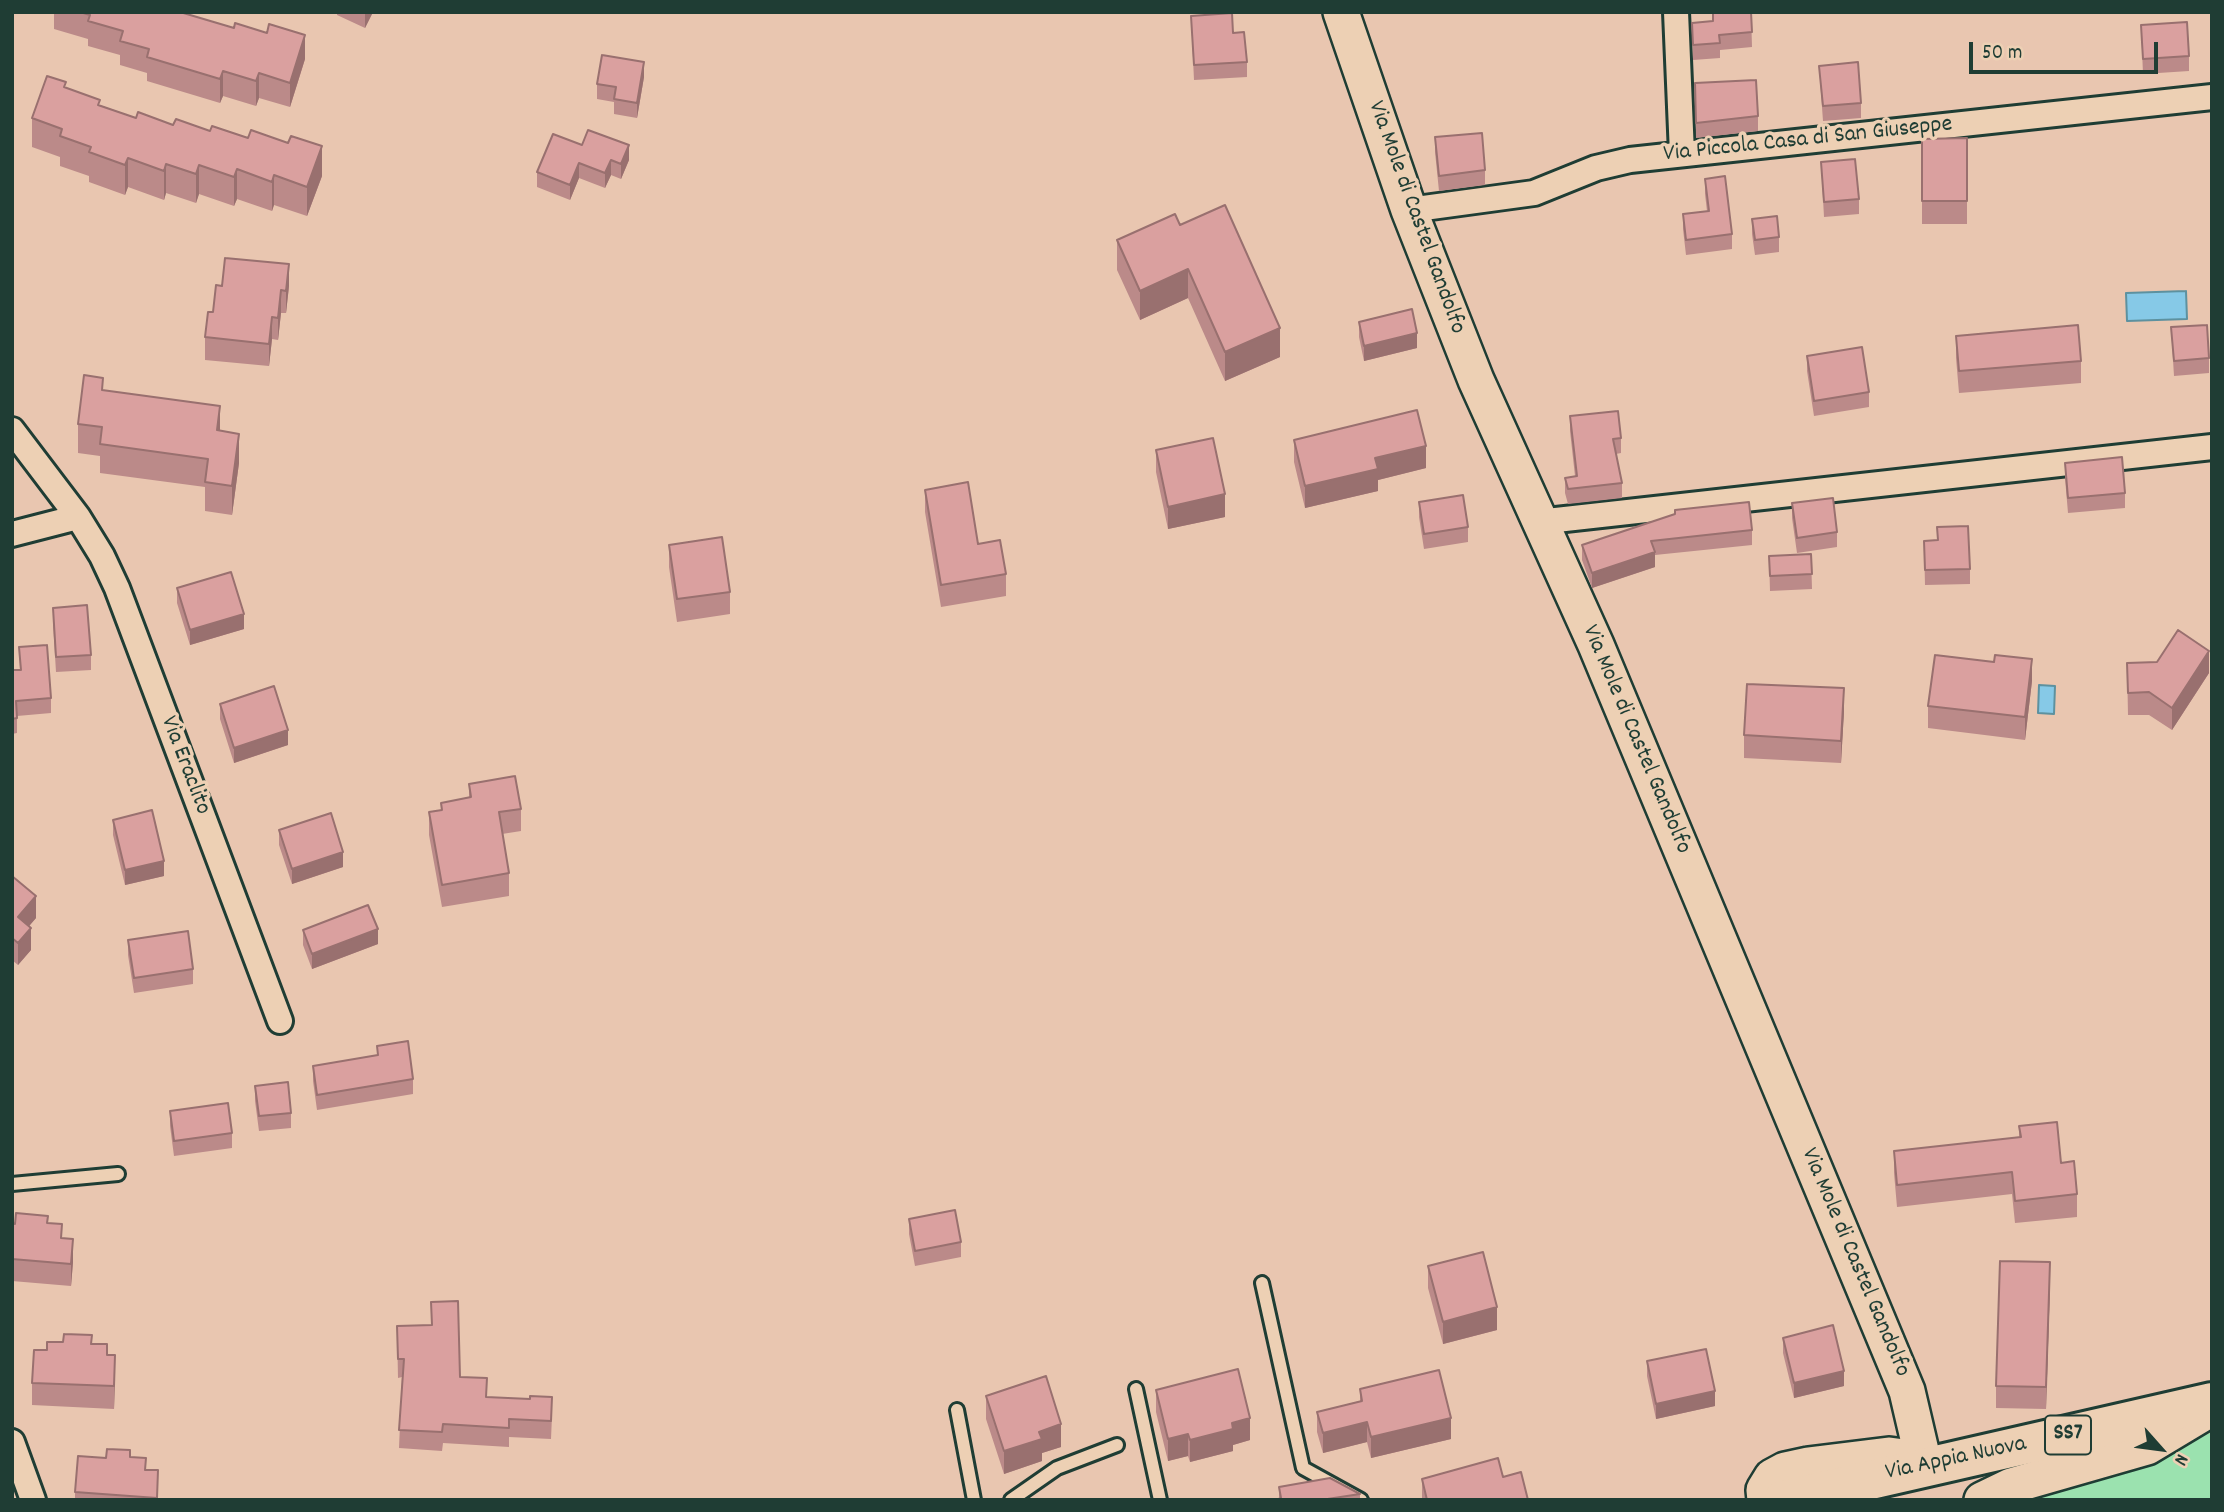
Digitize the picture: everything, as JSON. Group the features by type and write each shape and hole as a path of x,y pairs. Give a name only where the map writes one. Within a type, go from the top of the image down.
{"main road":[{"name":"Via Appia Nuova","path":"1783,1500 2212,1402"}],"street":[{"name":"Via Mole di Castel Gandolfo","path":"1341,12 1409,211 1476,380 1596,645 1907,1391 1920,1436 1925,1468"},
{"path":"1676,12 1682,154"},
{"name":"Via Piccola Casa di San Giuseppe","path":"1409,211 1534,194 1606,165 1682,154 2212,97"},
{"name":"Via Eraclito","path":"12,430 78,517 102,556 117,588 280,1021"},
{"path":"1538,522 2212,447"},
{"path":"12,534 78,517"},
{"path":"1982,1500 2046,1475 2147,1447 2212,1408"},
{"path":"12,1442 33,1500"},
{"path":"1765,1500 1764,1490 1772,1477 1785,1470 1808,1465 1889,1455 1903,1457 1925,1468"}],"lane":[{"path":"12,1184 118,1174"},
{"path":"1262,1283 1303,1468 1361,1500"},
{"path":"1136,1389 1160,1500"},
{"path":"957,1410 974,1500"},
{"path":"1011,1500 1057,1468 1117,1446"}],"green space":[{"path":"2212,1432 2212,1500 2020,1500 2134,1467"}],"water":[{"path":"2186,291 2187,319 2127,321 2126,293"},
{"path":"2039,685 2055,686 2054,714 2038,713"}],"building":[{"path":"80,12 180,12 234,28 235,23 267,33 269,24 305,35 290,83 259,73 256,81 223,71 220,79 147,57 149,49 120,41 123,31 88,21 90,15"},
{"path":"1713,12 1751,12 1752,32 1719,35 1720,43 1693,45 1692,23 1713,21"},
{"path":"1232,13 1233,33 1244,32 1247,62 1194,65 1191,16"},
{"path":"2187,22 2189,56 2143,59 2141,25"},
{"path":"602,55 644,62 637,103 614,99 616,87 597,84"},
{"path":"1858,62 1861,103 1823,106 1819,66"},
{"path":"47,76 66,82 64,87 100,100 98,105 136,118 138,112 173,125 176,119 210,131 212,126 248,138 251,130 288,143 291,136 322,146 307,187 274,175 272,182 237,169 234,177 199,165 196,174 166,164 164,171 128,158 125,165 89,152 91,147 60,136 62,129 32,118"},
{"path":"1756,80 1758,116 1696,123 1695,83"},
{"path":"588,130 629,145 621,164 611,160 605,173 579,163 570,185 537,172 553,134 582,145"},
{"path":"1482,133 1485,170 1439,176 1435,137"},
{"path":"1967,138 1967,201 1922,201 1922,139"},
{"path":"1855,159 1859,199 1824,202 1821,162"},
{"path":"1725,176 1732,234 1686,240 1683,214 1709,211 1705,179"},
{"path":"1225,205 1280,328 1225,352 1188,269 1140,291 1117,240 1175,214 1180,225"},
{"path":"1777,216 1779,237 1755,240 1752,219"},
{"path":"225,258 289,264 286,291 281,290 278,318 272,317 269,344 205,337 208,312 213,312 216,285 222,286"},
{"path":"1412,309 1417,333 1364,346 1359,322"},
{"path":"2078,325 2081,361 1959,371 1956,336"},
{"path":"2207,325 2209,358 2174,361 2171,327"},
{"path":"1862,347 1869,392 1814,401 1807,356"},
{"path":"84,375 103,378 102,390 220,406 217,430 239,434 232,486 205,482 208,459 100,444 102,427 78,424"},
{"path":"1417,410 1426,446 1375,458 1378,469 1305,486 1294,440"},
{"path":"1618,411 1621,438 1613,439 1622,483 1568,489 1565,478 1577,476 1570,416"},
{"path":"1213,438 1225,494 1168,507 1156,450"},
{"path":"2122,457 2125,493 2068,498 2065,463"},
{"path":"968,482 978,544 1000,540 1006,574 941,585 925,490"},
{"path":"1463,495 1468,527 1424,534 1419,502"},
{"path":"1833,498 1837,532 1797,538 1792,503"},
{"path":"1749,502 1752,530 1651,541 1655,552 1592,573 1582,545 1675,514 1675,510"},
{"path":"1968,526 1970,569 1925,570 1924,541 1938,540 1937,527"},
{"path":"722,537 730,592 677,599 669,545"},
{"path":"1811,554 1812,574 1770,576 1769,556"},
{"path":"231,572 244,614 190,630 177,588"},
{"path":"87,605 91,655 56,657 53,608"},
{"path":"2178,630 2209,651 2172,708 2149,692 2128,693 2127,663 2157,662"},
{"path":"47,645 51,698 16,701 17,718 12,719 12,670 21,670 19,647"},
{"path":"1935,655 1994,662 1995,655 2032,659 2025,717 1928,706"},
{"path":"1747,684 1844,688 1841,741 1744,735"},
{"path":"274,686 288,730 234,748 220,704"},
{"path":"515,776 521,809 499,812 509,873 442,885 429,812 442,810 441,803 471,797 469,784"},
{"path":"152,810 164,861 125,870 113,820"},
{"path":"331,813 343,852 292,869 279,830"},
{"path":"12,876 36,896 18,917 31,928 18,943 12,938"},
{"path":"368,905 378,929 312,954 303,930"},
{"path":"188,931 193,969 134,978 128,940"},
{"path":"408,1041 413,1079 317,1095 313,1066 378,1055 377,1046"},
{"path":"288,1082 291,1113 259,1116 255,1086"},
{"path":"228,1103 232,1133 174,1141 170,1111"},
{"path":"2057,1122 2061,1163 2074,1161 2077,1194 2015,1201 2012,1172 1897,1185 1894,1151 2021,1137 2019,1126"},
{"path":"955,1210 961,1242 915,1251 909,1219"},
{"path":"16,1213 48,1216 47,1223 62,1224 61,1238 73,1239 71,1264 12,1259 12,1223 15,1224"},
{"path":"1483,1252 1497,1307 1443,1322 1428,1266"},
{"path":"2000,1261 2050,1262 2046,1387 1996,1386"},
{"path":"458,1301 460,1377 487,1378 486,1397 552,1397 551,1421 509,1419 509,1428 443,1424 442,1432 399,1430 404,1359 398,1359 397,1326 432,1325 431,1302"},
{"path":"1833,1325 1844,1371 1794,1383 1783,1338"},
{"path":"64,1334 92,1335 91,1344 107,1344 107,1355 115,1355 114,1386 32,1383 34,1350 47,1350 47,1342 63,1342"},
{"path":"1706,1349 1715,1391 1656,1404 1647,1361"},
{"path":"1238,1369 1250,1418 1232,1423 1233,1429 1190,1440 1188,1434 1168,1439 1156,1390"},
{"path":"1439,1370 1451,1418 1371,1437 1367,1422 1323,1433 1317,1412 1362,1401 1360,1389"},
{"path":"1046,1376 1061,1424 1039,1432 1042,1439 1004,1451 986,1396"},
{"path":"107,1449 130,1450 130,1457 146,1458 145,1470 158,1470 157,1498 75,1492 78,1456 106,1458"},
{"path":"1498,1458 1503,1477 1521,1472 1528,1500 1427,1500 1422,1479"},
{"path":"1330,1478 1360,1494 1321,1500 1276,1500 1281,1498 1279,1487"}]}
